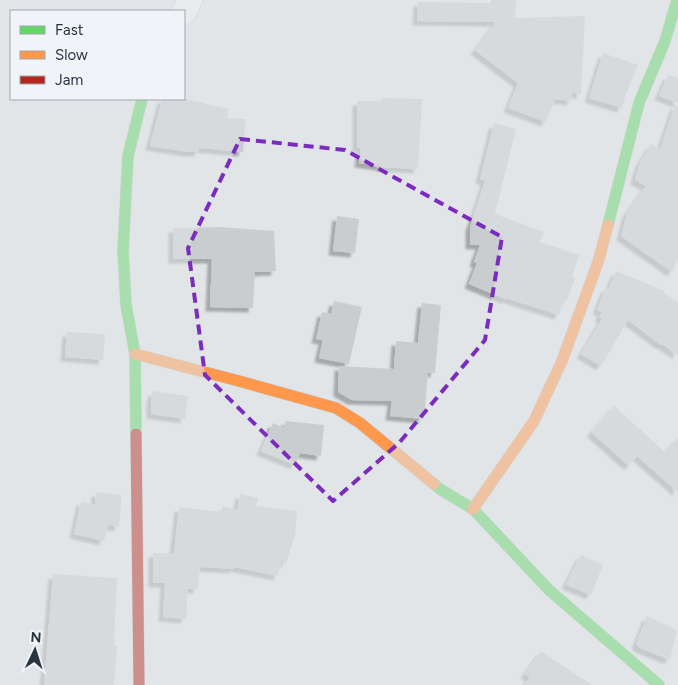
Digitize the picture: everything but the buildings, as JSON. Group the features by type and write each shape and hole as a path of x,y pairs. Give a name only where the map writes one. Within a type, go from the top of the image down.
{"street":[{"path":"473,509 534,421 562,361 598,262 639,103 665,41 677,0"},
{"path":"140,685 135,354 126,305 123,251 128,156 142,100"},
{"path":"135,354 336,408 360,423 440,489 473,509 549,590 659,685"}],"highlighted area":[{"path":"240,139 345,150 502,237 485,340 399,443 333,501 205,375 188,248"}],"traffic: fast":[{"path":"608,225 639,103 665,41 677,0"},
{"path":"136,434 135,354 126,305 123,251 128,156 142,100"},
{"path":"434,484 473,509 549,590 659,685"}],"traffic: slow":[{"path":"473,509 534,421 562,361 598,262 608,225"},
{"path":"135,354 336,408 360,423 434,484"}],"traffic: jam":[{"path":"136,434 139,685"}]}
